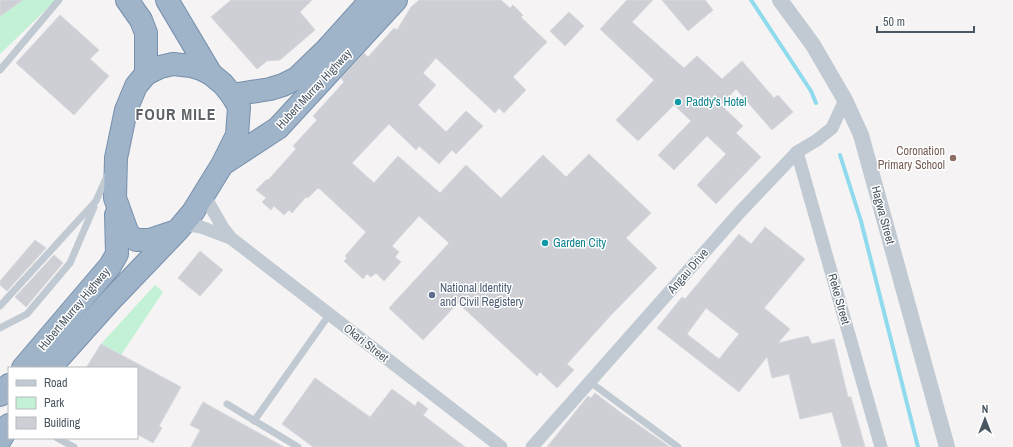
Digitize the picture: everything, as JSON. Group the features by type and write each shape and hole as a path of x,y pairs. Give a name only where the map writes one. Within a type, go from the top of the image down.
{"highway":[{"path":"127,0 141,20 146,33 146,74 160,67 173,64 191,66 211,74"},
{"path":"168,0 211,74 232,95 238,107 237,135 222,165"},
{"name":"Hubert Murray Highway","path":"232,95 270,89 283,85 297,78 325,51 371,0"},
{"name":"Hubert Murray Highway","path":"51,367 109,302 180,228 193,212 203,193 222,165 278,128 396,0"},
{"name":"Hubert Murray Highway","path":"24,367 110,266 117,254 106,200 126,110 136,86 146,74"},
{"path":"106,200 128,234 136,240 150,240 180,228"},
{"path":"0,395 8,386"},
{"path":"0,440 8,427"}],"street":[{"name":"Hagwa Street","path":"780,0 813,45 845,100 861,135 947,447"},
{"name":"Angau Drive","path":"532,447 740,212 797,152 817,140 832,128 845,100"},
{"name":"Reke Street","path":"797,152 881,447"},
{"name":"Okari Street","path":"203,193 223,228 232,239 501,447"},
{"name":"Okari Street","path":"180,228 202,226 232,239"}],"lane":[{"path":"0,70 59,0"},
{"path":"0,306 106,200"},
{"path":"0,328 26,314 70,263 106,200"},
{"path":"254,421 329,314"},
{"path":"590,382 678,447"},
{"path":"227,404 298,447"},
{"path":"60,439 74,447"}],"green space":[{"path":"0,0 56,0 0,54"},
{"path":"155,285 163,292 121,355 101,344"}],"building":[{"path":"0,0 23,0 0,16"},
{"path":"231,0 312,0 300,12 315,30 280,60 267,61 257,69 211,17"},
{"path":"419,0 501,0 510,8 513,5 523,15 521,17 547,42 513,77 526,90 504,113 499,108 495,113 436,58 423,73 436,85 418,105 446,132 466,111 483,126 456,154 452,150 439,164 419,146 416,150 389,124 352,163 374,183 398,156 440,193 466,165 501,198 543,155 566,177 589,154 651,213 626,238 657,268 612,314 567,364 574,370 557,388 540,372 537,376 458,303 423,340 389,308 449,243 419,216 392,246 399,252 395,257 401,262 384,281 376,273 371,277 367,274 363,279 344,261 347,258 345,256 366,232 322,191 318,188 308,198 306,197 292,213 289,210 284,215 274,206 271,210 262,202 266,198 256,190 267,179 268,180 296,149 293,146 317,120 313,116 344,82 341,78 364,53 368,57 394,28 397,30 411,7"},
{"name":"Paddy's Hotel","path":"627,0 653,0 632,22 684,68 697,56 722,79 742,61 774,98 778,95 793,112 772,130 736,89 721,105 743,126 736,133 761,157 716,204 697,185 726,154 707,136 674,170 658,155 691,121 674,105 638,141 616,120 654,80 600,29"},
{"path":"662,0 705,0 713,10 688,31"},
{"path":"569,12 584,26 565,46 550,31"},
{"path":"60,15 99,50 90,59 109,76 74,115 16,63"},
{"path":"765,227 805,259 764,308 790,329 778,343 808,336 812,344 834,339 848,397 851,397 865,447 842,447 832,412 800,419 789,374 772,378 767,357 739,392 657,328 682,297 685,299 739,234 751,244","holes":["706,308 739,334 719,359 687,334"]},
{"path":"35,240 46,248 7,291 0,285 0,281"},
{"path":"200,251 223,270 200,296 178,278"},
{"path":"54,255 63,263 26,307 15,297"},
{"path":"101,344 181,387 159,426 162,428 153,443 138,435 138,367 87,367"},
{"path":"315,378 370,417 392,389 415,406 418,401 428,409 423,415 465,447 313,447 282,424"},
{"path":"595,393 670,447 547,447 588,396 591,398"},
{"path":"203,402 284,447 191,447 200,430 190,425"}],"waterway":[{"path":"751,0 811,91 816,103"},
{"path":"840,155 861,221 918,447"}],"place":[{"name":"Paddy's Hotel","path":"678,102"},
{"name":"Coronation Primary School","path":"953,158"},
{"name":"Garden City","path":"545,243"},
{"name":"National Identity and Civil Registery","path":"432,295"}],"district":[{"name":"FOUR MILE","path":"176,114"}]}
